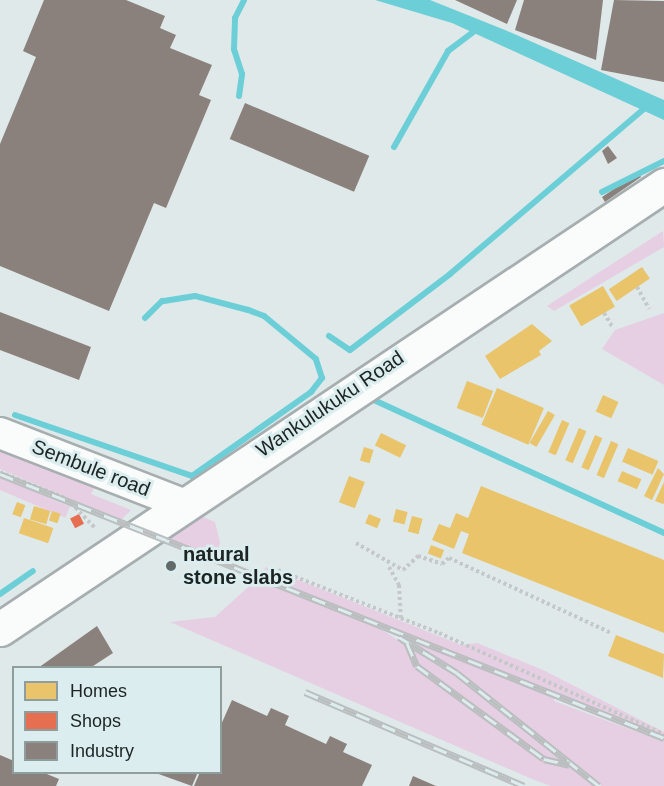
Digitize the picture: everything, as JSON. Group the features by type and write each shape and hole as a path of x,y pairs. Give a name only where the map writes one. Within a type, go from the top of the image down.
{"main road":[{"name":"Wankulukuku Road","path":"0,629 183,504 664,185"}],"street":[{"name":"Sembule road","path":"0,433 183,504"}],"path":[{"path":"637,287 649,309"},
{"path":"604,313 613,328"},
{"path":"0,472 67,500 96,529"},
{"path":"356,543 388,566 403,570 418,556 442,564 449,558 611,633"},
{"path":"388,566 399,585 401,619"},
{"path":"278,570 401,619 664,734"}],"shaded area":[{"path":"663,231 664,247 554,311 547,306"},
{"path":"664,313 664,385 602,349 615,330"},
{"path":"0,439 101,477 91,494 131,510 121,520 0,469"},
{"path":"0,477 70,507 65,518 0,490"},
{"path":"194,513 215,522 220,542 216,561 131,528"},
{"path":"266,567 461,645 477,643 543,670 664,732 664,737 259,577"},
{"path":"256,580 371,623 455,676 598,786 551,786 532,779 170,622 215,617"},
{"path":"384,626 555,697 554,701 664,742 664,786 602,786 457,671"}],"water":[{"path":"375,0 430,0 505,30 664,100 664,120 452,23"}],"building: Homes":[{"path":"642,267 650,279 617,301 609,289"},
{"path":"603,286 615,307 581,326 569,306"},
{"path":"532,324 552,341 539,351 541,355 500,379 485,356"},
{"path":"467,381 493,391 483,418 457,408"},
{"path":"497,388 544,408 528,445 481,425"},
{"path":"603,395 619,402 611,418 596,411"},
{"path":"548,411 555,415 536,447 530,443"},
{"path":"562,420 569,423 556,455 548,452"},
{"path":"579,428 586,431 573,463 565,460"},
{"path":"381,433 406,445 400,458 375,446"},
{"path":"595,435 602,438 589,470 581,467"},
{"path":"611,441 618,444 604,478 597,475"},
{"path":"364,447 374,450 369,463 360,460"},
{"path":"628,448 658,461 653,475 622,462"},
{"path":"658,468 664,474 652,500 644,496"},
{"path":"622,471 641,479 637,489 618,481"},
{"path":"349,476 365,482 355,508 339,502"},
{"path":"664,482 664,503 663,504 655,501"},
{"path":"481,486 664,560 664,633 462,553 469,534 461,531 454,549 432,540 439,524 450,528 456,513 468,518"},
{"path":"17,502 25,505 21,517 12,514"},
{"path":"34,506 50,511 46,524 30,519"},
{"path":"396,509 408,512 404,525 393,522"},
{"path":"52,511 61,514 57,523 49,521"},
{"path":"369,514 381,519 377,528 365,523"},
{"path":"412,516 423,519 418,534 408,531"},
{"path":"24,518 53,528 48,543 19,533"},
{"path":"431,545 444,550 441,558 428,553"},
{"path":"616,635 664,654 663,678 608,656"}],"building: Shops":[{"path":"79,514 84,524 75,528 70,519"}],"building: Industry":[{"path":"44,0 126,0 165,16 160,28 176,35 170,48 212,65 199,95 211,100 166,208 154,203 109,311 0,266 0,144 36,57 23,51"},
{"path":"455,0 517,0 507,24"},
{"path":"524,0 603,0 596,60 515,30"},
{"path":"614,0 664,1 664,82 601,70"},
{"path":"245,103 369,156 354,192 230,139"},
{"path":"608,146 617,158 608,164 602,151"},
{"path":"638,173 641,177 605,202 602,197"},
{"path":"0,312 91,347 79,380 0,350"},
{"path":"97,626 113,653 93,666 41,666"},
{"path":"232,700 267,716 271,708 289,716 285,725 326,744 330,736 347,744 343,752 372,765 362,786 194,786 199,774 222,774 222,722"},
{"path":"0,755 12,760 12,774 47,774 59,779 56,786 0,786"},
{"path":"159,774 197,774 192,786"},
{"path":"413,776 436,786 409,786"}],"waterway":[{"path":"239,96 242,74 234,49 235,18 244,0"},
{"path":"394,147 448,51 477,29"},
{"path":"329,336 350,350 450,274 645,108"},
{"path":"602,192 664,161"},
{"path":"15,415 192,476 311,392 322,378 316,359 264,316 248,310 195,296 162,301 145,318"},
{"path":"365,396 664,533"},
{"path":"0,594 33,571"}],"railway":[{"path":"0,474 664,738"},
{"path":"399,637 457,673 599,786"},
{"path":"407,643 417,666 544,759 569,765"},
{"path":"305,692 524,786"}],"place":[{"name":"natural stone slabs","path":"171,566"}]}
